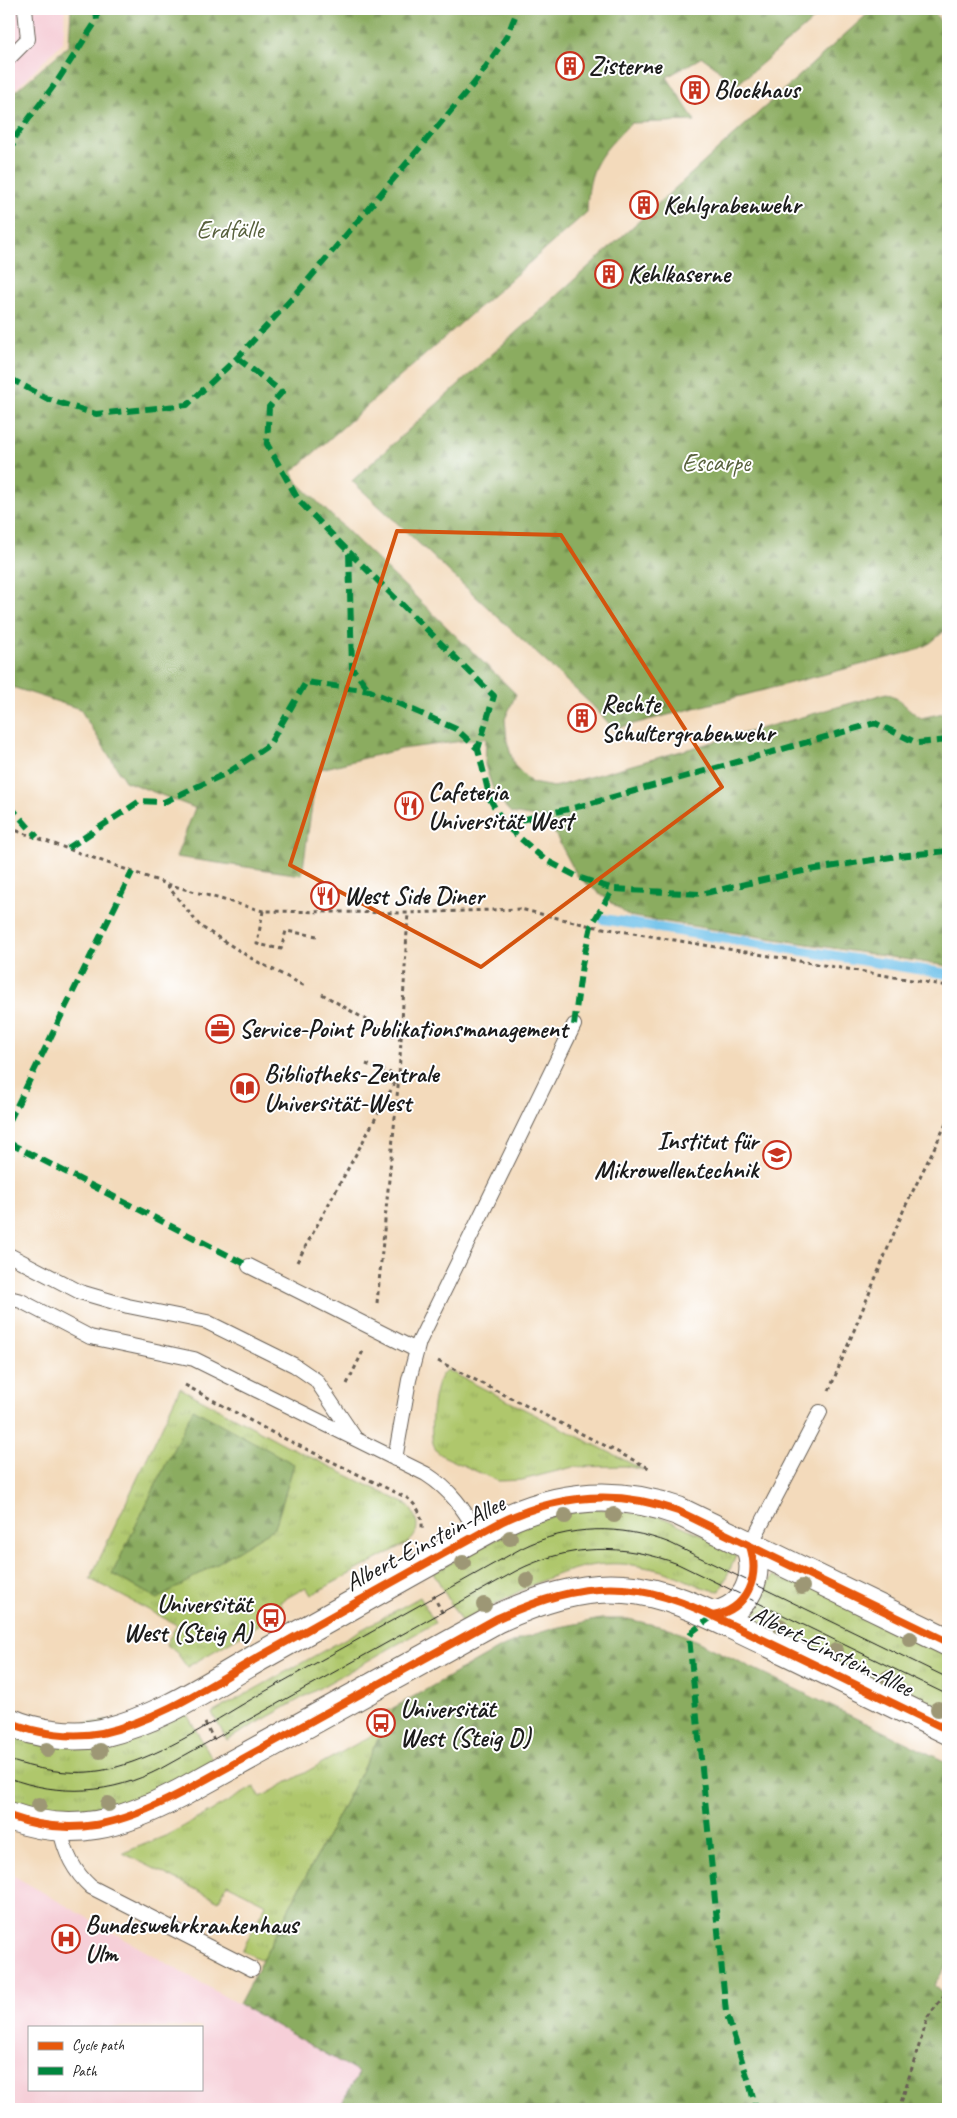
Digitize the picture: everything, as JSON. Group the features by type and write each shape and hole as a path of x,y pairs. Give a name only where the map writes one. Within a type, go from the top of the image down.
{"street":[{"name":"Albert-Einstein-Allee","path":"9,1722 31,1729 64,1735 99,1733 146,1719 478,1534 516,1515 558,1501 584,1497 612,1496 641,1500 666,1507 948,1642"},
{"path":"713,1616 735,1607 749,1589 755,1564 750,1546"},
{"name":"Albert-Einstein-Allee","path":"9,1816 34,1824 60,1828 100,1825 132,1817 181,1793 457,1639 522,1608 555,1597 599,1589 624,1588 648,1592 713,1616 948,1730"}],"lane":[{"path":"9,58 28,39 25,9"},
{"path":"395,1459 416,1350 574,1025"},
{"path":"9,1255 80,1292 128,1306 207,1322 306,1372 316,1380 357,1440"},
{"path":"249,1266 416,1350"},
{"path":"9,1298 21,1301 90,1337 194,1359 426,1474 446,1488 462,1506 478,1534"},
{"path":"750,1546 820,1412"},
{"path":"60,1828 63,1846 73,1866 91,1887 252,1969"}],"path":[{"path":"9,828 167,884 263,911 408,913 520,910 591,926 948,986"},
{"path":"167,884 200,926 254,960 305,986"},
{"path":"263,911 257,944 281,949 286,931 317,936"},
{"path":"331,1400 346,1386 375,1329 399,1076 408,913"},
{"path":"322,994 400,1039"},
{"path":"366,1064 399,1076"},
{"path":"285,1284 399,1076"},
{"path":"820,1412 904,1208 948,1120"},
{"path":"435,1360 658,1473"},
{"path":"183,1383 262,1427 407,1498 420,1514 422,1533"},
{"path":"417,1568 457,1639"},
{"path":"190,1696 230,1766"},
{"path":"899,2109 928,2017 948,1990"}],"highlighted area":[{"path":"397,531 561,535 722,787 481,967 290,865"}],"shaded area":[{"path":"9,9 65,9 63,42 19,86 9,92"},
{"name":"Bundeswehrkrankenhaus Ulm","path":"9,1873 359,2073 338,2109 9,2109"}],"green space":[{"name":"Erdfälle","path":"71,9 826,9 733,88 717,68 702,57 667,77 695,121 631,123 604,153 593,172 587,212 292,472 298,483 516,694 505,719 507,741 514,765 532,783 554,787 887,693 921,718 948,712 948,966 629,916 578,877 547,819 511,813 495,795 485,765 486,738 401,749 317,770 302,875 176,857 195,808 125,781 80,709 9,686 9,97 69,45"},
{"name":"Escarpe","path":"873,9 933,9 948,36 948,628 930,643 914,651 614,729 591,704 352,481"},
{"path":"447,1370 644,1470 625,1466 573,1467 522,1480 498,1481 445,1457 434,1446 432,1418 438,1382 442,1374"},
{"path":"180,1388 286,1445 408,1505 414,1514 417,1524 416,1533 409,1542 311,1595 306,1587 280,1602 284,1610 187,1667 177,1653 166,1644 177,1625 90,1579"},
{"path":"193,1409 294,1464 275,1528 158,1599 112,1574"},
{"path":"592,1508 659,1516 732,1548 736,1556 720,1591 702,1587 670,1574 644,1567 619,1564 595,1565 549,1578 505,1599 462,1623 433,1572 530,1522"},
{"path":"787,1573 948,1653 948,1718 756,1624 759,1617 753,1614 773,1575 783,1580"},
{"path":"420,1597 435,1623 227,1740 212,1713"},
{"path":"601,1619 628,1619 672,1629 948,1763 948,1963 934,1985 948,1998 948,2109 338,2109 359,2073 239,2004 395,1707 498,1649 526,1637 555,1628"},
{"path":"395,1707 262,1960 242,1951 266,1904 227,1884 219,1901 123,1853 170,1834 254,1787 261,1797 376,1733 369,1722"},
{"path":"185,1711 215,1763 159,1792 118,1808 97,1813 57,1816 9,1805 9,1733"}],"waterway":[{"path":"603,919 948,974"}],"tram line":[{"path":"9,1760 47,1770 87,1772 113,1768 153,1754 191,1735 264,1692 522,1548 540,1540 576,1531 614,1530 651,1537 670,1543 948,1678"},
{"path":"9,1778 47,1788 86,1790 123,1784 142,1777 160,1769 516,1571 536,1562 576,1551 617,1550 637,1552 678,1564 948,1695"}],"marked path":[{"path":"9,155 16,136 58,80 97,20 96,9"},
{"path":"9,378 50,400 96,414 187,405 237,358 298,292 476,81 507,36 518,9"},
{"path":"237,358 282,392 269,407 267,444 299,501 349,552 352,668 370,691"},
{"path":"349,552 494,696 478,749"},
{"path":"68,848 140,801 164,802 229,772 269,745 306,682 370,691 456,729 478,749 490,799 504,824 544,859 578,877 613,889 701,894 803,871 898,856 948,851"},
{"path":"504,824 581,806 875,723 917,743 948,740"},
{"path":"9,805 37,837"},
{"path":"9,1122 132,872"},
{"path":"574,1025 582,965 591,926 613,889"},
{"path":"9,1143 249,1266"},
{"path":"713,1616 693,1631 689,1637 726,2012 756,2109"}],"cycle path":[{"path":"9,1722 31,1730 79,1736 102,1733 144,1720 183,1701 501,1522 545,1505 566,1500 588,1498 610,1497 633,1500 678,1511 948,1642"},
{"path":"713,1616 735,1606 743,1599 748,1590 752,1580 753,1569 750,1546"},
{"path":"9,1816 32,1823 76,1827 97,1825 138,1813 181,1793 496,1619 542,1601 591,1589 608,1588 642,1591 677,1601 785,1650 948,1730"}],"place":[{"name":"Zisterne","path":"570,66"},
{"name":"Blockhaus","path":"695,90"},
{"name":"Kehlgrabenwehr","path":"644,205"},
{"name":"Kehlkaserne","path":"609,274"},
{"name":"Rechte Schultergrabenwehr","path":"582,718"},
{"name":"Cafeteria Universität West","path":"409,806"},
{"name":"West Side Diner","path":"325,896"},
{"name":"Service-Point Publikationsmanagement","path":"220,1029"},
{"name":"Bibliotheks-Zentrale Universität-West","path":"245,1088"},
{"name":"Institut für Mikrowellentechnik","path":"777,1155"},
{"name":"Universität West (Steig A)","path":"271,1618"},
{"name":"Universität West (Steig D)","path":"381,1723"},
{"name":"Bundeswehrkrankenhaus Ulm","path":"66,1939"}]}
